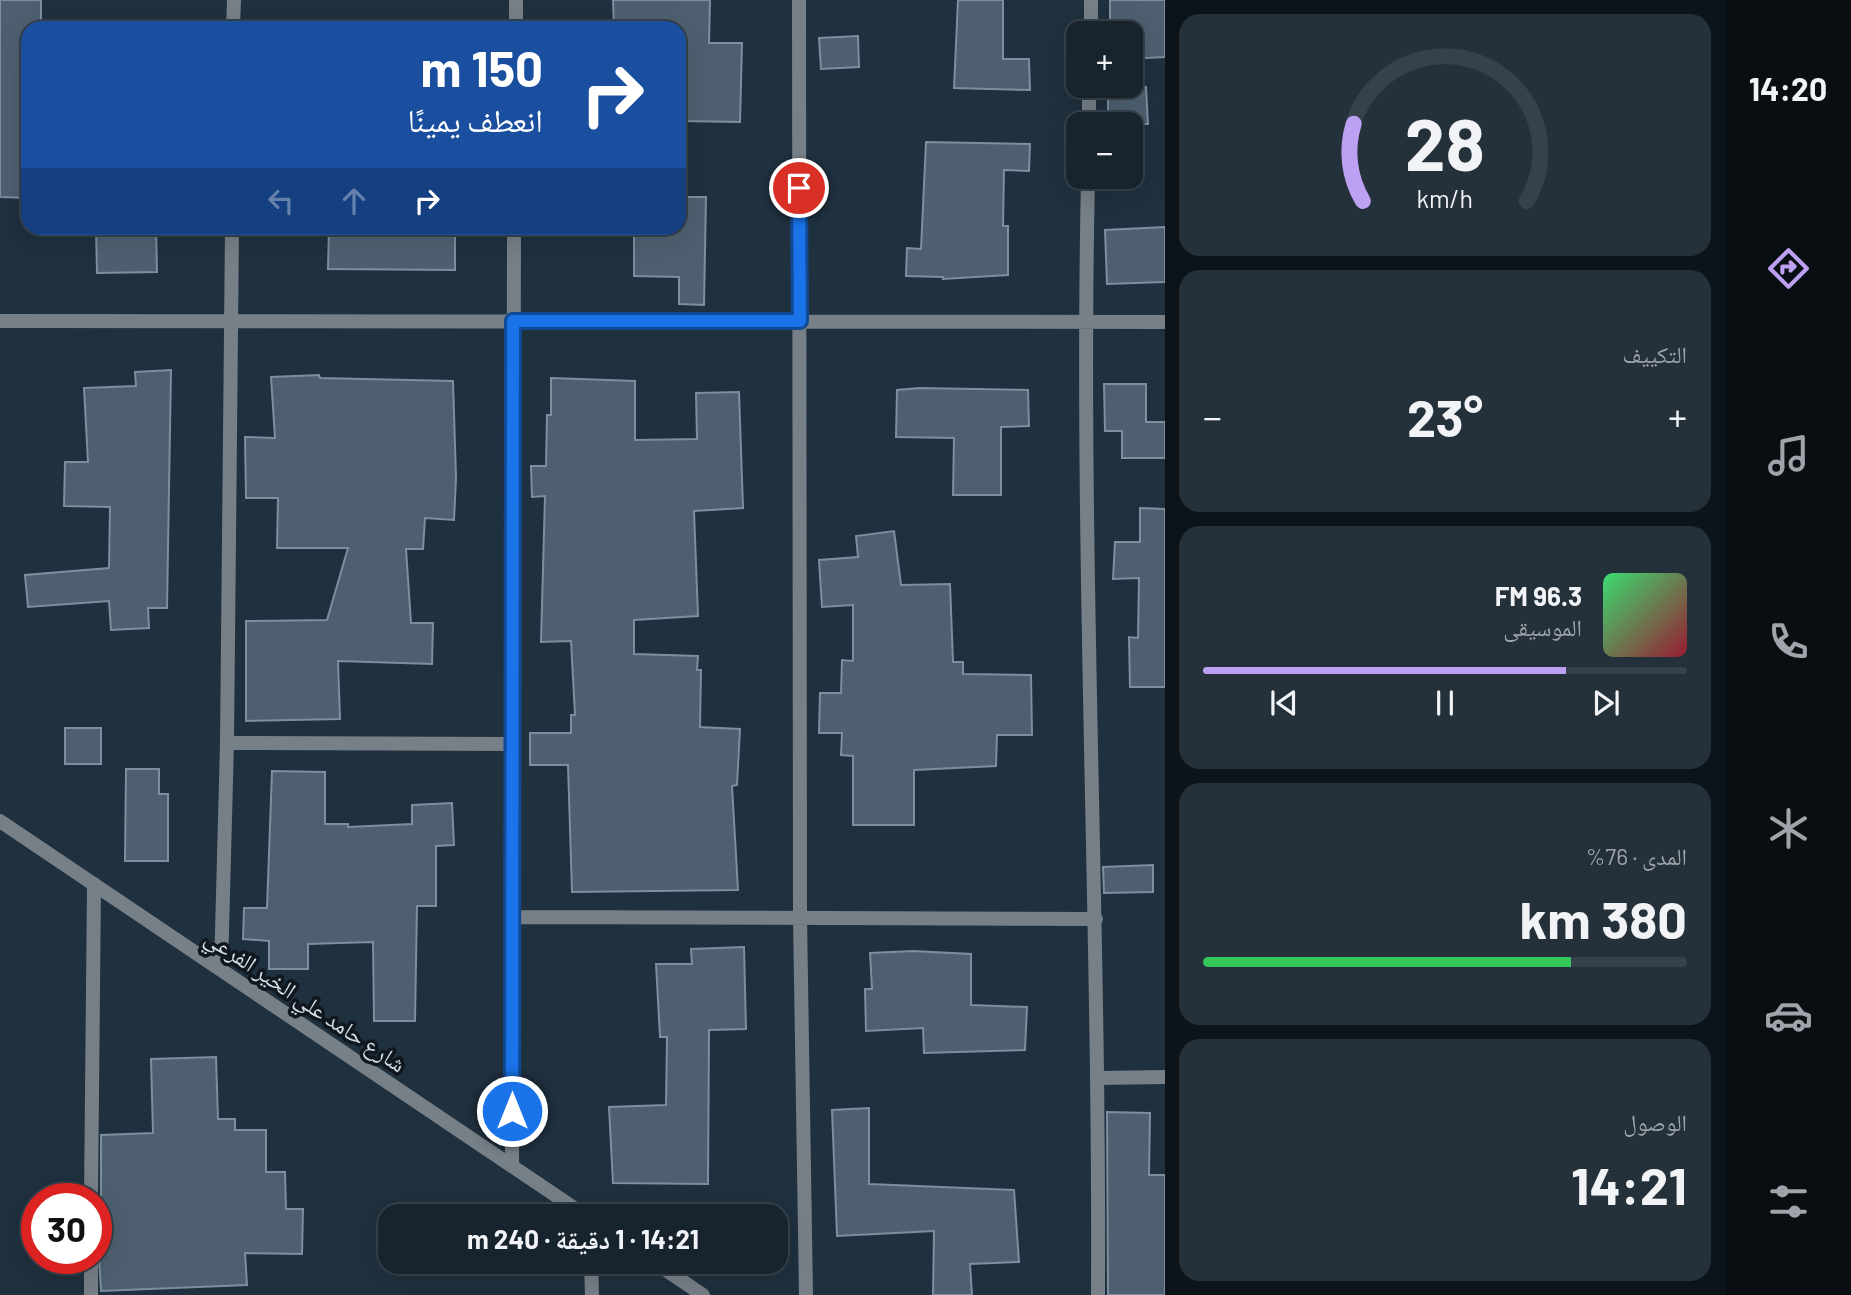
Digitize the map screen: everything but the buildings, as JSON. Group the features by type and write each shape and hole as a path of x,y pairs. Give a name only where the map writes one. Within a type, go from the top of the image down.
{"street":[{"path":"233,21 234,0"},
{"path":"516,0 516,21"},
{"path":"799,0 800,916 806,1295"},
{"path":"1091,0 1091,21"},
{"path":"1088,189 1085,322 1099,1078 1098,1295"},
{"path":"221,970 227,743 232,235"},
{"path":"512,1166 514,235"},
{"path":"0,321 1165,322"},
{"path":"227,743 513,744"},
{"name":"شارع حامد علي الخير الفرعي","path":"0,821 568,1204"},
{"path":"91,1183 94,884"},
{"path":"512,917 1096,919"},
{"path":"1099,1078 1165,1077"},
{"path":"90,1295 91,1274"},
{"path":"591,1274 592,1295"},
{"path":"672,1274 704,1295"}],"route":[{"path":"512,1111 513,321 800,321 799,188"}]}
